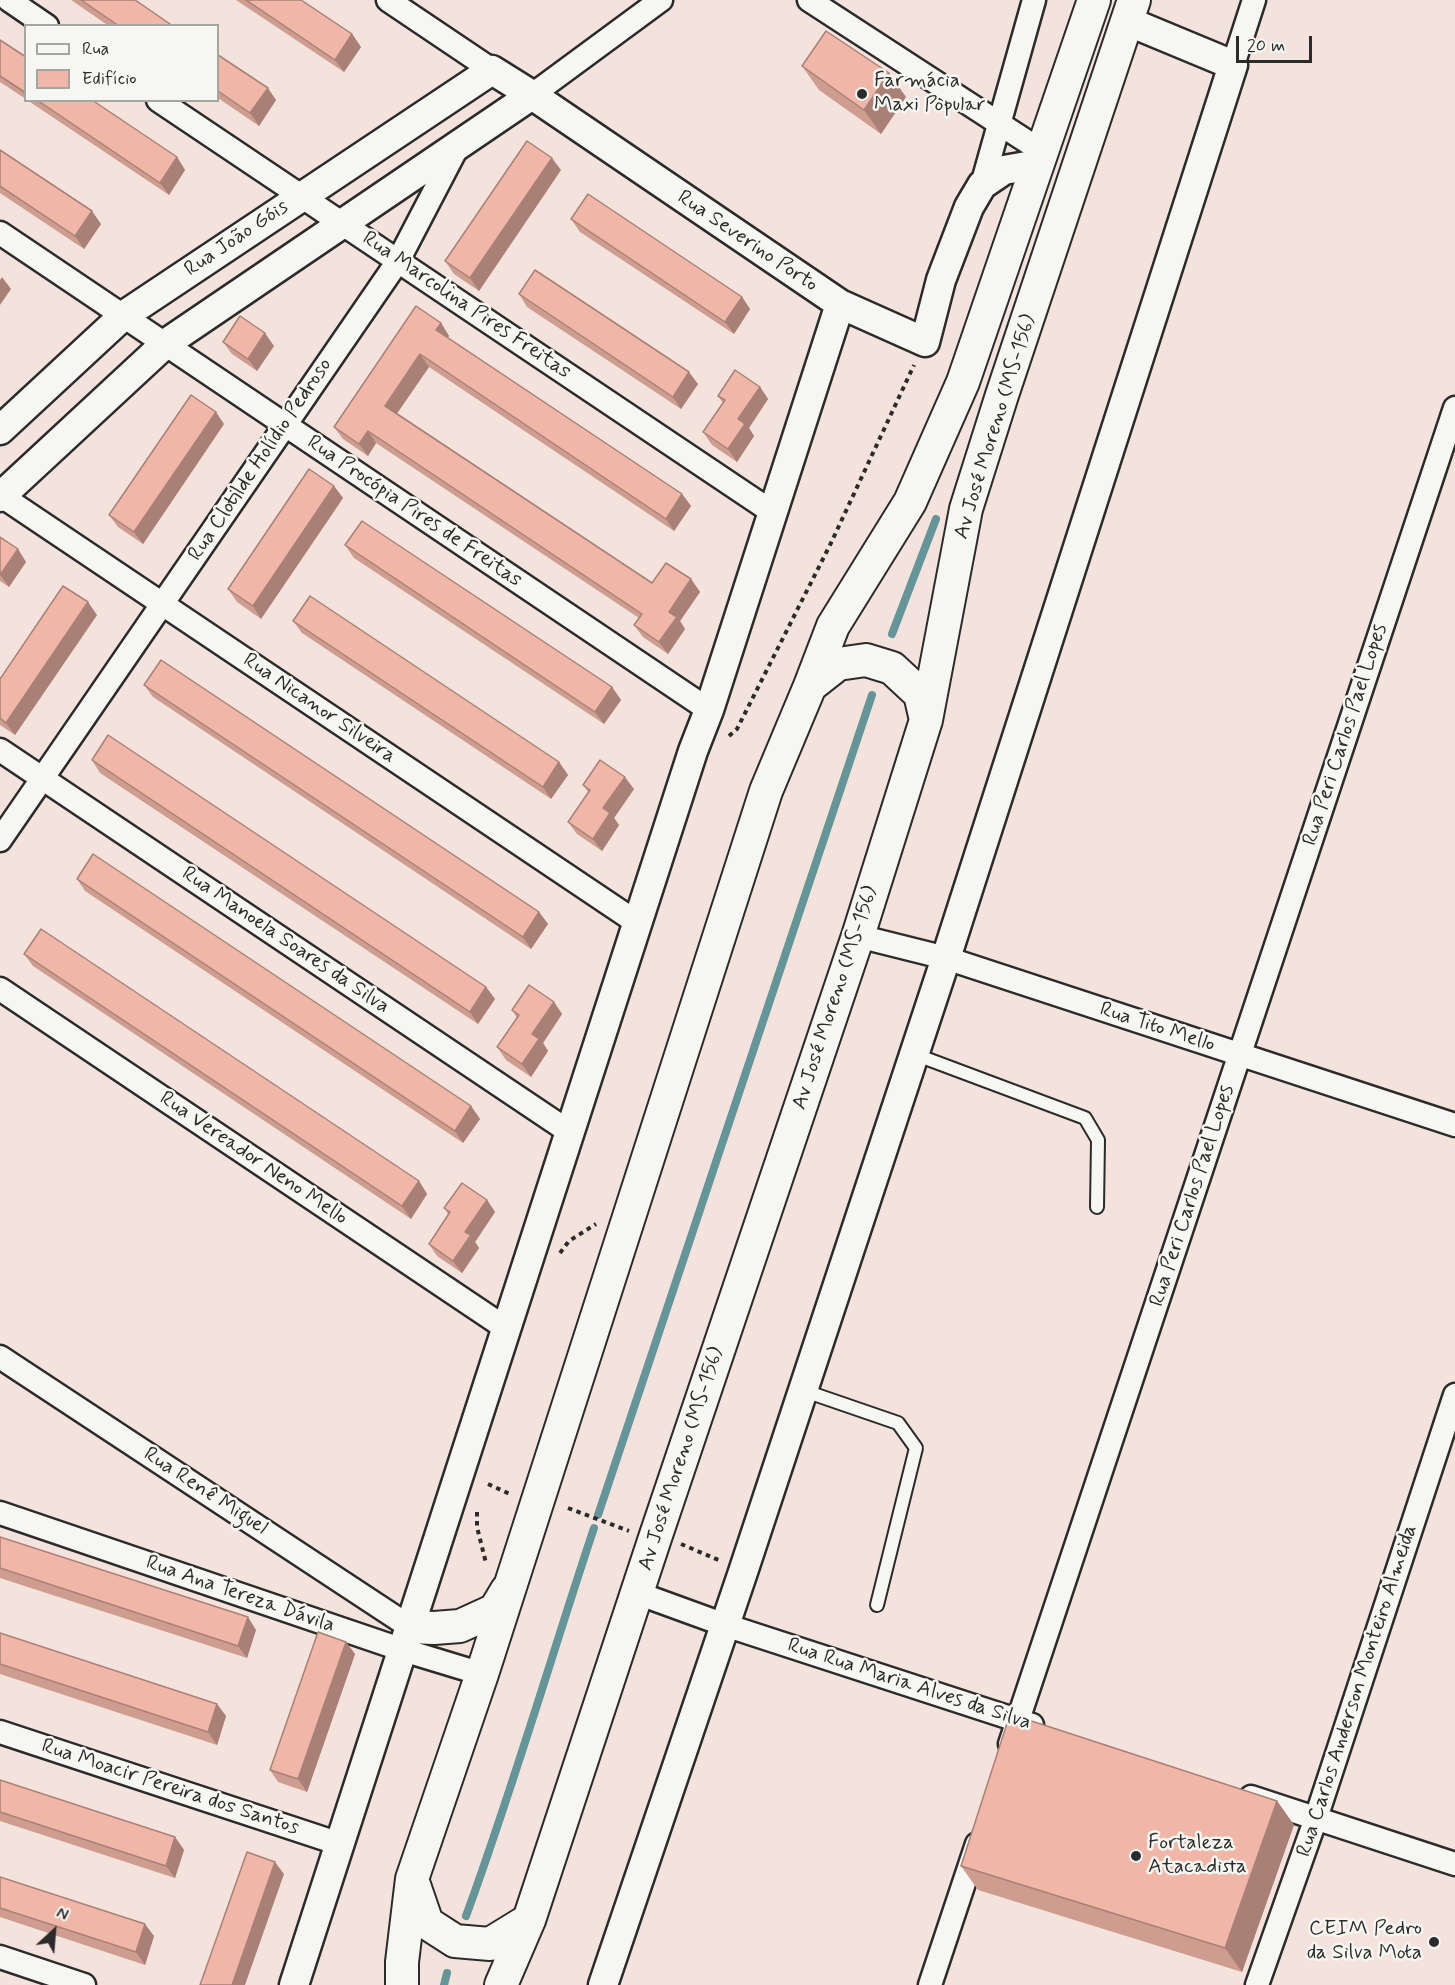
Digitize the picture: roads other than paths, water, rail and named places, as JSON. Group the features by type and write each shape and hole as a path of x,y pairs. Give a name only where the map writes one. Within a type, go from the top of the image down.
{"main road":[{"name":"Av José Moreno (MS-156)","path":"402,1985 402,1962 412,1879 482,1674 766,791 833,626 910,502 963,382 1094,0"},
{"name":"Av José Moreno (MS-156)","path":"501,1985 529,1920 858,936 926,720 966,509 1131,10"},
{"path":"810,686 838,664 866,660 892,668 920,694 926,720"},
{"path":"406,1638 460,1626 495,1610 508,1590"},
{"path":"412,1879 427,1923 454,1941 490,1944 529,1920"}],"street":[{"path":"9,0 44,24"},
{"name":"Rua Severino Porto","path":"388,0 840,304 925,342 941,280 969,207 982,185"},
{"path":"532,95 661,0"},
{"path":"809,0 998,124 1040,159"},
{"path":"982,185 1034,0"},
{"path":"603,1985 946,958 1254,0"},
{"path":"1131,10 1233,65"},
{"name":"Rua João Góis","path":"0,430 123,316 492,70"},
{"name":"Rua Clotilde Holídio Pedroso","path":"0,840 398,261 459,144 532,95"},
{"name":"Rua Marcolina Pires Freitas","path":"161,102 772,512"},
{"path":"0,496 165,344 459,144"},
{"path":"982,185 1004,170 1040,159"},
{"name":"Rua Procópia Pires de Freitas","path":"0,233 709,710"},
{"path":"294,1985 840,304"},
{"name":"Rua Peri Carlos Pael Lopes","path":"1003,1765 1455,410"},
{"name":"Rua Nicanor Silveira","path":"0,496 639,924"},
{"name":"Rua Manoela Soares da Silva","path":"0,750 571,1133"},
{"name":"Rua Tito Mello","path":"858,936 946,958 1455,1125"},
{"name":"Rua Vereador Neno Mello","path":"0,989 507,1329"},
{"name":"Rua Renê Miguel","path":"0,1357 406,1638"},
{"name":"Rua Carlos Anderson Monteiro Almeida","path":"1257,1985 1316,1818 1455,1395"},
{"name":"Rua Ana Tereza Dávila","path":"0,1513 406,1638 482,1674"},
{"name":"Rua Rua Maria Alves da Silva","path":"637,1593 1051,1732"},
{"name":"Rua Moacir Pereira dos Santos","path":"0,1732 340,1844"},
{"path":"1228,1790 1455,1864"},
{"path":"930,1985 985,1820"},
{"path":"0,1957 84,1985"}],"lane":[{"path":"914,1054 1085,1118 1098,1140 1097,1207"},
{"path":"802,1390 898,1423 916,1448 877,1605"}],"waterway":[{"path":"892,634 936,519"},
{"path":"598,1515 872,695"},
{"path":"466,1916 516,1771 594,1528"},
{"path":"444,1985 447,1973"}],"place":[{"name":"Farmácia Maxi Popular","path":"862,94"},
{"name":"Fortaleza Atacadista","path":"1136,1856"},
{"name":"CEIM Pedro da Silva Mota","path":"1434,1942"}]}
